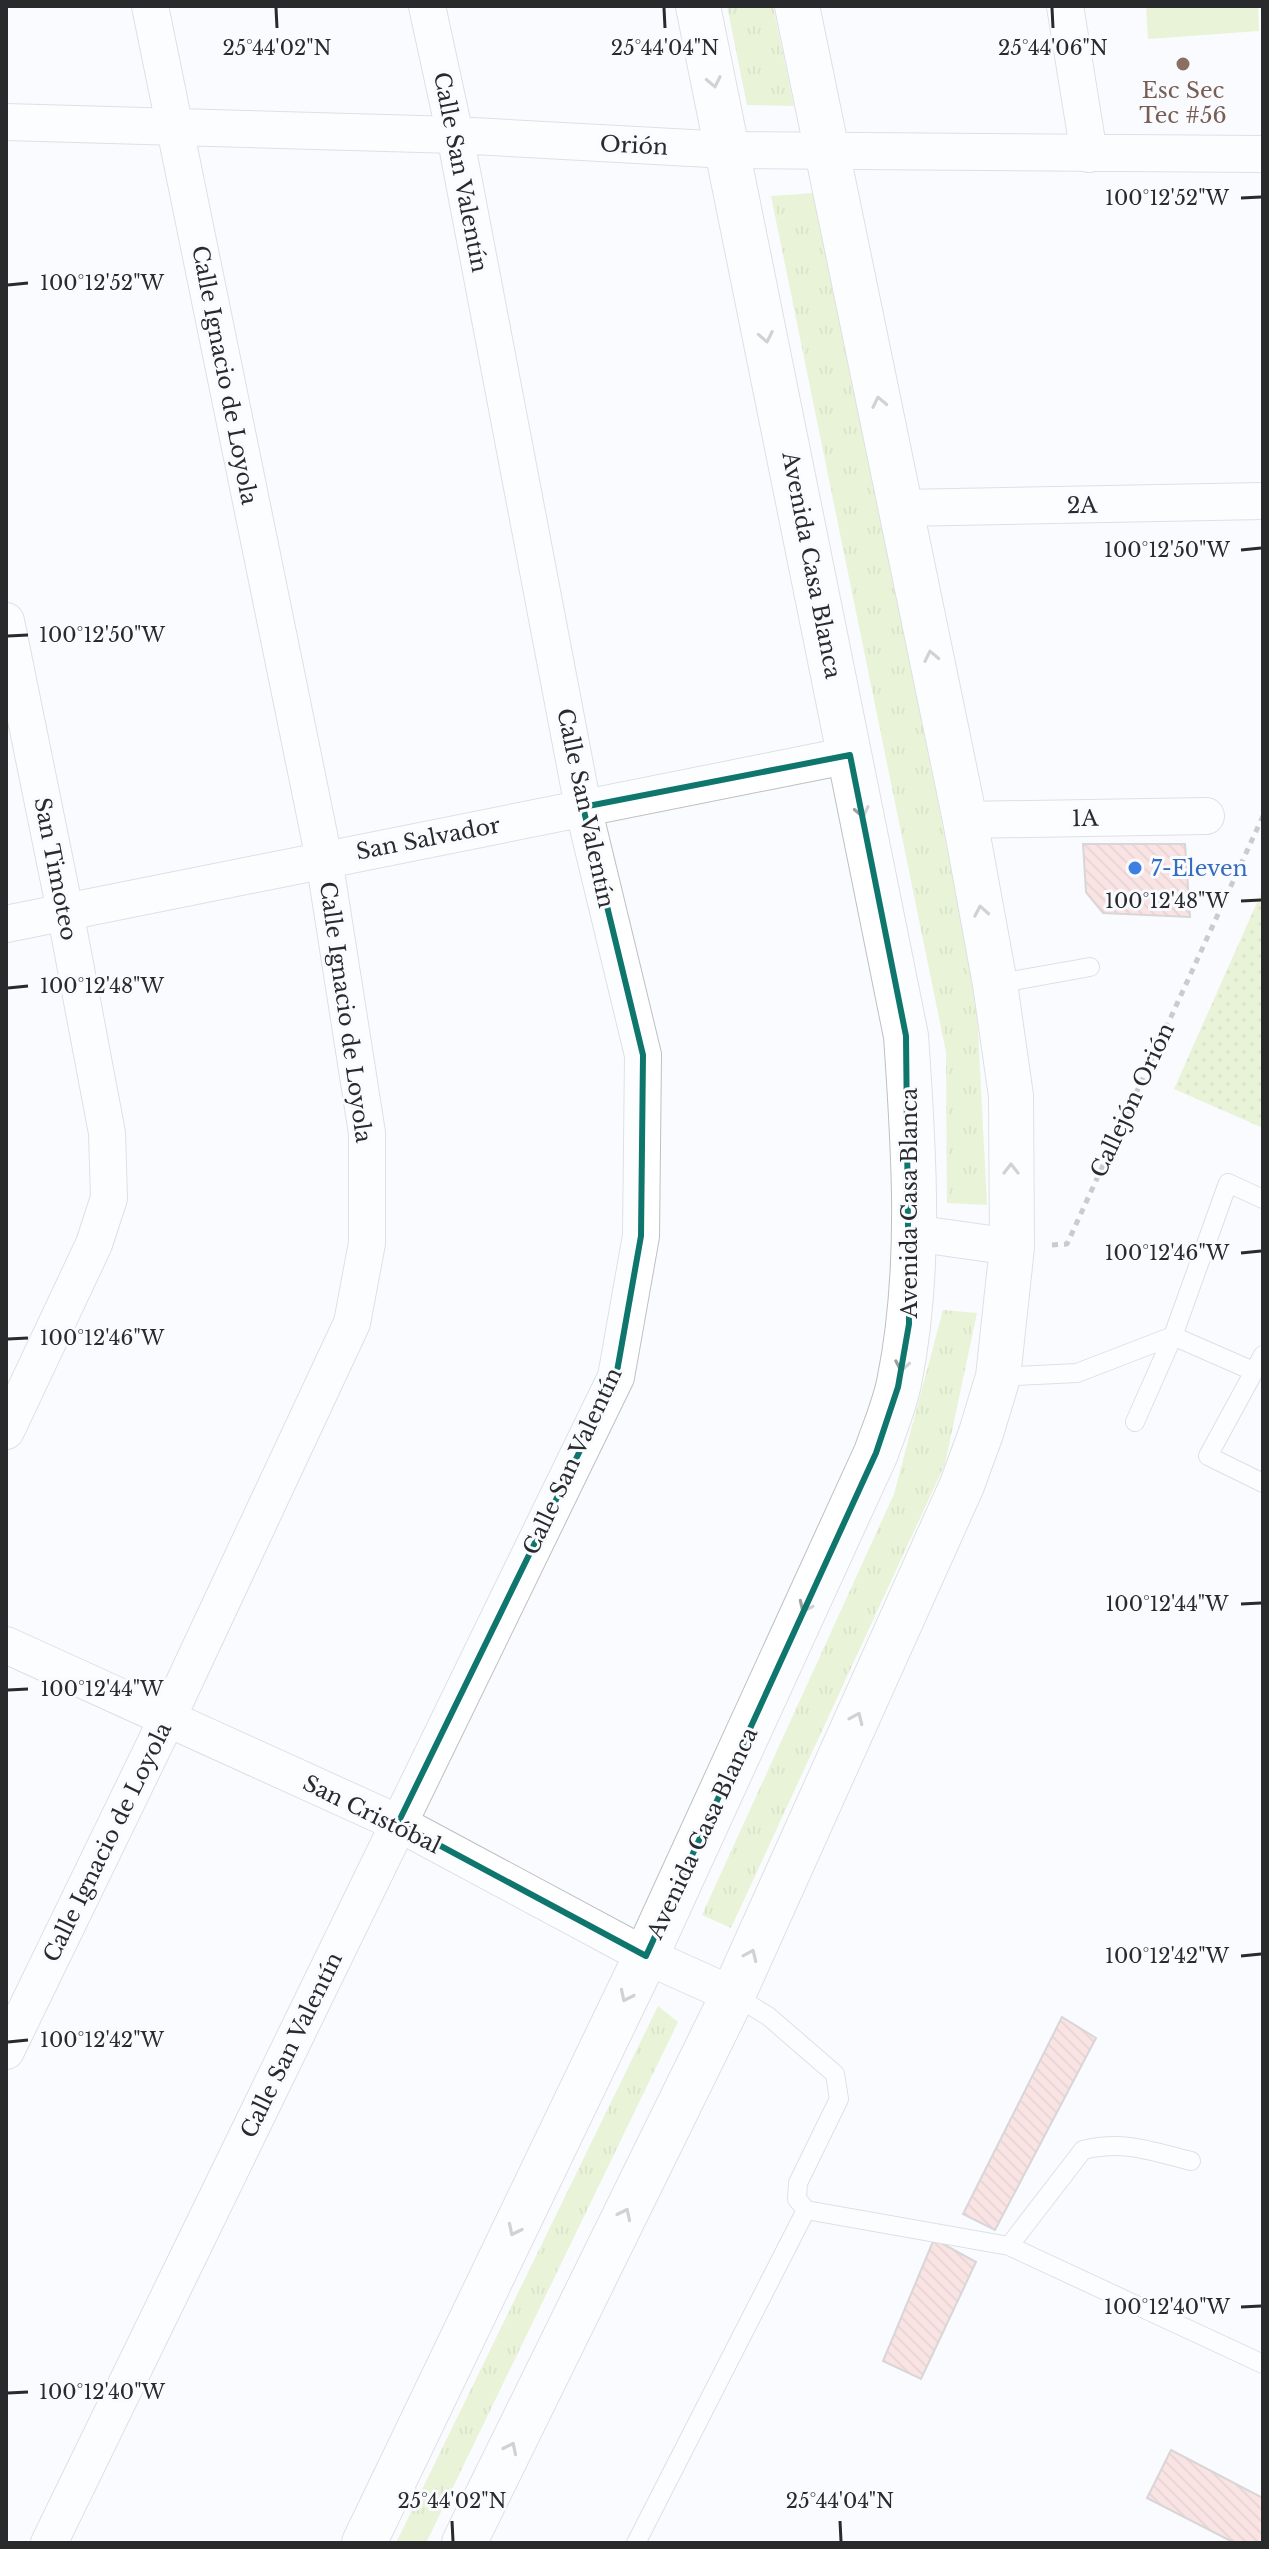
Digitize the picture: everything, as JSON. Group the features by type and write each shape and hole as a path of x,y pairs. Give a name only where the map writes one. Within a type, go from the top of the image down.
{"street":[{"name":"Calle Ignacio de Loyola","path":"6,2051 167,1719 352,1323 367,1243 367,1133 324,859 150,6"},
{"name":"Calle San Valentín","path":"49,2543 616,1377 641,1236 643,1055 583,807 455,135 427,6"},
{"name":"Avenida Casa Blanca","path":"364,2543 646,1956 876,1453 898,1387 909,1324 913,1233 906,1036 698,6"},
{"path":"464,2543 733,1995 962,1485 998,1377 1012,1247 1011,1096 995,984 965,820 797,6"},
{"path":"1065,6 1089,154"},
{"name":"Orión","path":"6,122 455,135 728,150 1263,154"},
{"name":"2A","path":"901,508 1263,501"},
{"name":"San Timoteo","path":"6,621 107,1133 109,1198 94,1244 6,1431"},
{"name":"San Salvador","path":"6,924 850,755"},
{"name":"1A","path":"965,820 1206,816"},
{"path":"913,1233 1012,1247"},
{"name":"San Cristóbal","path":"6,1645 398,1823 646,1956 733,1995"}],"lane":[{"path":"995,984 1090,967"},
{"path":"1135,1422 1173,1336 1228,1183 1263,1199"},
{"path":"998,1377 1077,1373 1173,1336 1258,1363 1208,1456 1263,1483"},
{"path":"733,1995 768,2016 835,2074 839,2099 798,2183 797,2199 806,2210 1009,2246 1263,2364"},
{"path":"1009,2246 1083,2150 1104,2145 1127,2145 1191,2161"},
{"path":"636,2543 806,2210"}],"path":[{"name":"Callejón Orión","path":"1012,1247 1067,1244 1263,816"}],"highlighted area":[{"path":"850,755 906,1036 909,1324 898,1387 876,1453 646,1956 398,1823 616,1377 641,1236 643,1055 583,807"}],"green space":[{"path":"727,6 773,6 794,106 747,105"},
{"path":"1146,6 1258,6 1259,31 1148,39"},
{"path":"815,193 976,991 987,1205 947,1203 946,1052 771,196"},
{"path":"1263,889 1263,1128 1174,1089"},
{"path":"943,1310 977,1313 945,1464 731,1928 702,1915 894,1494"},
{"path":"658,2006 678,2022 426,2543 396,2543"}],"building":[{"name":"7-Eleven","path":"1083,844 1185,844 1190,917 1103,913 1086,892"},
{"path":"1062,2017 1096,2038 995,2230 963,2214"},
{"path":"934,2239 976,2262 921,2379 883,2361"},
{"path":"1171,2450 1263,2498 1263,2543 1229,2543 1231,2541 1147,2498"}],"place":[{"name":"Esc Sec Tec #56","path":"1183,64"},
{"name":"7-Eleven","path":"1135,868"}]}
